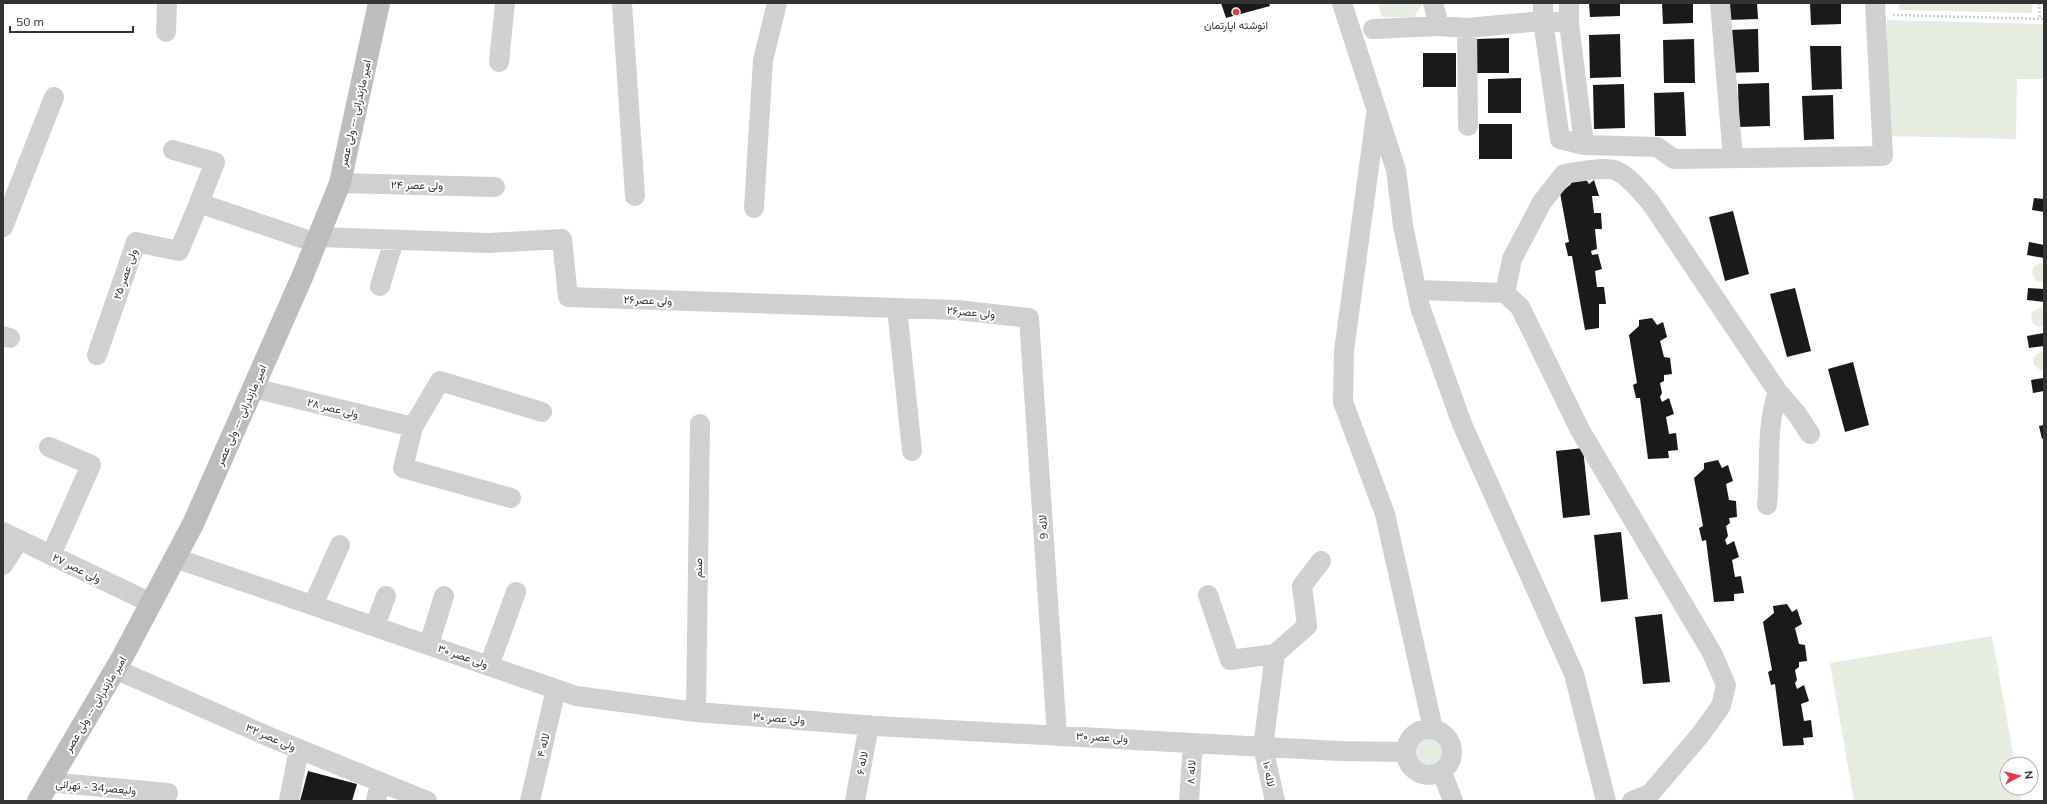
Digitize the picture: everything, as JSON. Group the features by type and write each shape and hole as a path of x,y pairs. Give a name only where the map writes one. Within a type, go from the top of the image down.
{"main road":[{"name":"امیر مازندرانی -- ولی عصر","path":"43,792 115,670 192,524 317,240 340,183 379,3"}],"street":[{"path":"166,32 168,3"},
{"path":"499,62 505,3"},
{"path":"622,3 636,196"},
{"path":"754,208 763,60 777,3"},
{"path":"1342,3 1396,170 1403,226 1420,307 1462,424 1574,674 1606,801"},
{"path":"1433,3 1439,26"},
{"path":"1569,3 1569,23 1584,145"},
{"path":"1720,3 1733,158"},
{"path":"1543,12 1560,140 1584,145 1657,147 1674,159 1883,156 1876,9"},
{"path":"1373,30 1439,26 1467,28 1543,12 1569,23"},
{"path":"1467,28 1468,126"},
{"path":"3,227 54,97"},
{"path":"1377,110 1344,351 1343,402 1384,514 1433,729"},
{"path":"173,150 215,162 199,203 317,240"},
{"path":"1505,293 1512,258 1542,202 1564,174 1616,170 1651,202 1778,392 1797,414 1810,434"},
{"name":"ولی عصر ۲۴","path":"340,183 496,186"},
{"name":"ولی عصر ۲۵","path":"97,355 136,242 179,250 199,203"},
{"name":"ولی عصر۲۶","path":"317,240 394,240 490,243 562,239 568,297 957,310 1029,318"},
{"path":"380,286 394,240"},
{"path":"1417,290 1505,293 1520,307 1580,430 1712,653 1726,685 1721,706 1701,734 1650,794 1632,801"},
{"path":"897,308 912,451"},
{"name":"لاله 9","path":"1029,318 1057,735"},
{"path":"511,498 403,468 413,427 440,381 542,412"},
{"name":"ولی عصر ۲۸","path":"253,388 413,427"},
{"path":"1767,505 1770,480 1768,436 1772,408 1778,392"},
{"name":"صنم","path":"696,712 700,424"},
{"path":"50,447 92,465 51,555"},
{"path":"3,565 11,536"},
{"name":"ولی عصر ۲۷","path":"11,536 151,603"},
{"path":"313,605 340,545"},
{"name":"ولی عصر ۳۰","path":"175,558 429,644 576,696 696,712 869,725 1339,751 1406,752"},
{"path":"1208,595 1230,660 1275,654 1307,626 1302,586 1320,561"},
{"path":"489,666 516,592"},
{"path":"375,626 386,596"},
{"path":"429,644 444,596"},
{"name":"لاله ۱۰","path":"1274,801 1264,747 1275,654"},
{"name":"ولی عصر ۳۲","path":"115,670 299,749 427,801"},
{"name":"لاله ۴","path":"530,801 556,689"},
{"name":"لاله ۶","path":"855,801 869,725"},
{"path":"1433,729 1447,737 1451,744 1451,759 1442,772 1428,776 1415,771 1410,765 1406,752 1410,740 1418,732 1433,729"},
{"name":"لاله ۸","path":"1189,801 1193,743"},
{"path":"288,801 299,749"},
{"path":"1442,772 1453,801"},
{"path":"376,801 380,782"},
{"name":"ولیعصر34 - تهرانی","path":"43,792 168,793"}],"path":[{"path":"1876,9 2042,19 2040,3"}],"shaded area":[{"path":"1378,3 1423,3 1414,17 1382,17"},
{"path":"1899,3 2032,3 2032,13 1899,10"},
{"path":"1887,20 2044,24 2044,79 2017,79 2016,139 1885,136"},
{"path":"2040,263 2044,264 2044,281 2036,281 2032,272 2034,266"},
{"path":"2039,308 2044,309 2044,326 2038,327 2033,323 2031,317 2033,311"},
{"path":"2044,352 2044,371 2040,370 2033,364 2033,358 2038,353"},
{"path":"1992,636 2014,756 1999,756 1999,796 2020,796 2021,801 1854,801 1830,663"},
{"path":"1428,737 1439,741 1443,752 1439,763 1428,767 1417,763 1413,752 1417,741"}],"building":[{"name":"انوشته اپارتمان","path":"1221,3 1269,3 1270,6 1226,18"},
{"path":"1589,3 1620,3 1620,16 1590,17"},
{"path":"1662,3 1693,3 1693,23 1663,24"},
{"path":"1726,3 1757,3 1758,19 1727,20"},
{"path":"1810,3 1841,3 1841,24 1811,25"},
{"path":"1758,29 1759,72 1728,73 1727,30"},
{"path":"1620,34 1621,77 1590,78 1589,35"},
{"path":"1509,38 1509,73 1477,73 1476,39"},
{"path":"1694,39 1695,83 1664,83 1663,40"},
{"path":"1810,46 1841,46 1842,89 1812,90"},
{"path":"1423,53 1456,53 1456,87 1423,87"},
{"path":"1521,78 1521,113 1488,113 1488,79"},
{"path":"1769,83 1770,126 1739,127 1738,84"},
{"path":"1624,84 1625,128 1594,129 1593,85"},
{"path":"1684,92 1686,136 1655,136 1654,93"},
{"path":"1833,95 1834,139 1804,140 1802,96"},
{"path":"1479,124 1512,124 1512,159 1479,159"},
{"path":"1584,176 1589,184 1594,180 1599,196 1592,196 1594,213 1601,213 1602,229 1595,229 1597,249 1591,251 1592,255 1598,254 1602,269 1595,271 1597,287 1604,287 1606,304 1599,304 1599,328 1585,330 1572,256 1568,256 1565,243 1569,242 1560,193 1571,184 1570,178"},
{"path":"2034,198 2044,199 2044,212 2032,210"},
{"path":"1733,211 1749,274 1725,281 1709,217"},
{"path":"2029,242 2044,245 2044,258 2027,255"},
{"path":"1795,288 1811,351 1787,357 1770,294"},
{"path":"2028,288 2044,289 2044,302 2027,300"},
{"path":"1652,318 1657,325 1663,322 1667,337 1660,341 1664,357 1670,358 1672,374 1664,375 1664,381 1660,383 1662,393 1660,397 1662,402 1669,398 1674,414 1666,417 1669,434 1676,433 1678,450 1668,451 1669,458 1648,459 1640,398 1636,398 1633,385 1637,383 1629,335 1639,326 1639,320"},
{"path":"2044,333 2044,346 2029,348 2027,336"},
{"path":"1853,362 1869,425 1845,432 1828,369"},
{"path":"2044,378 2044,391 2033,393 2031,380"},
{"path":"2044,425 2044,438 2042,439 2039,426"},
{"path":"1583,448 1590,515 1563,518 1556,451"},
{"path":"1718,460 1722,468 1728,465 1733,481 1726,484 1729,500 1736,501 1737,517 1729,518 1730,523 1726,526 1728,536 1725,540 1727,545 1734,541 1739,557 1732,560 1735,577 1741,576 1744,593 1734,594 1734,601 1714,602 1706,540 1702,541 1699,528 1703,526 1694,478 1704,469 1704,463"},
{"path":"1621,532 1628,599 1601,602 1594,535"},
{"path":"1787,604 1792,612 1797,609 1802,624 1795,628 1799,644 1805,645 1807,661 1799,662 1799,667 1795,670 1797,680 1795,683 1797,689 1804,685 1809,701 1801,704 1804,721 1811,720 1813,737 1803,738 1804,745 1783,746 1775,684 1771,685 1768,672 1772,670 1763,622 1774,613 1773,606"},
{"path":"1662,614 1670,682 1643,684 1635,617"},
{"path":"308,771 357,784 352,801 300,801"}],"place":[{"name":"انوشته اپارتمان","path":"1236,12"}]}
